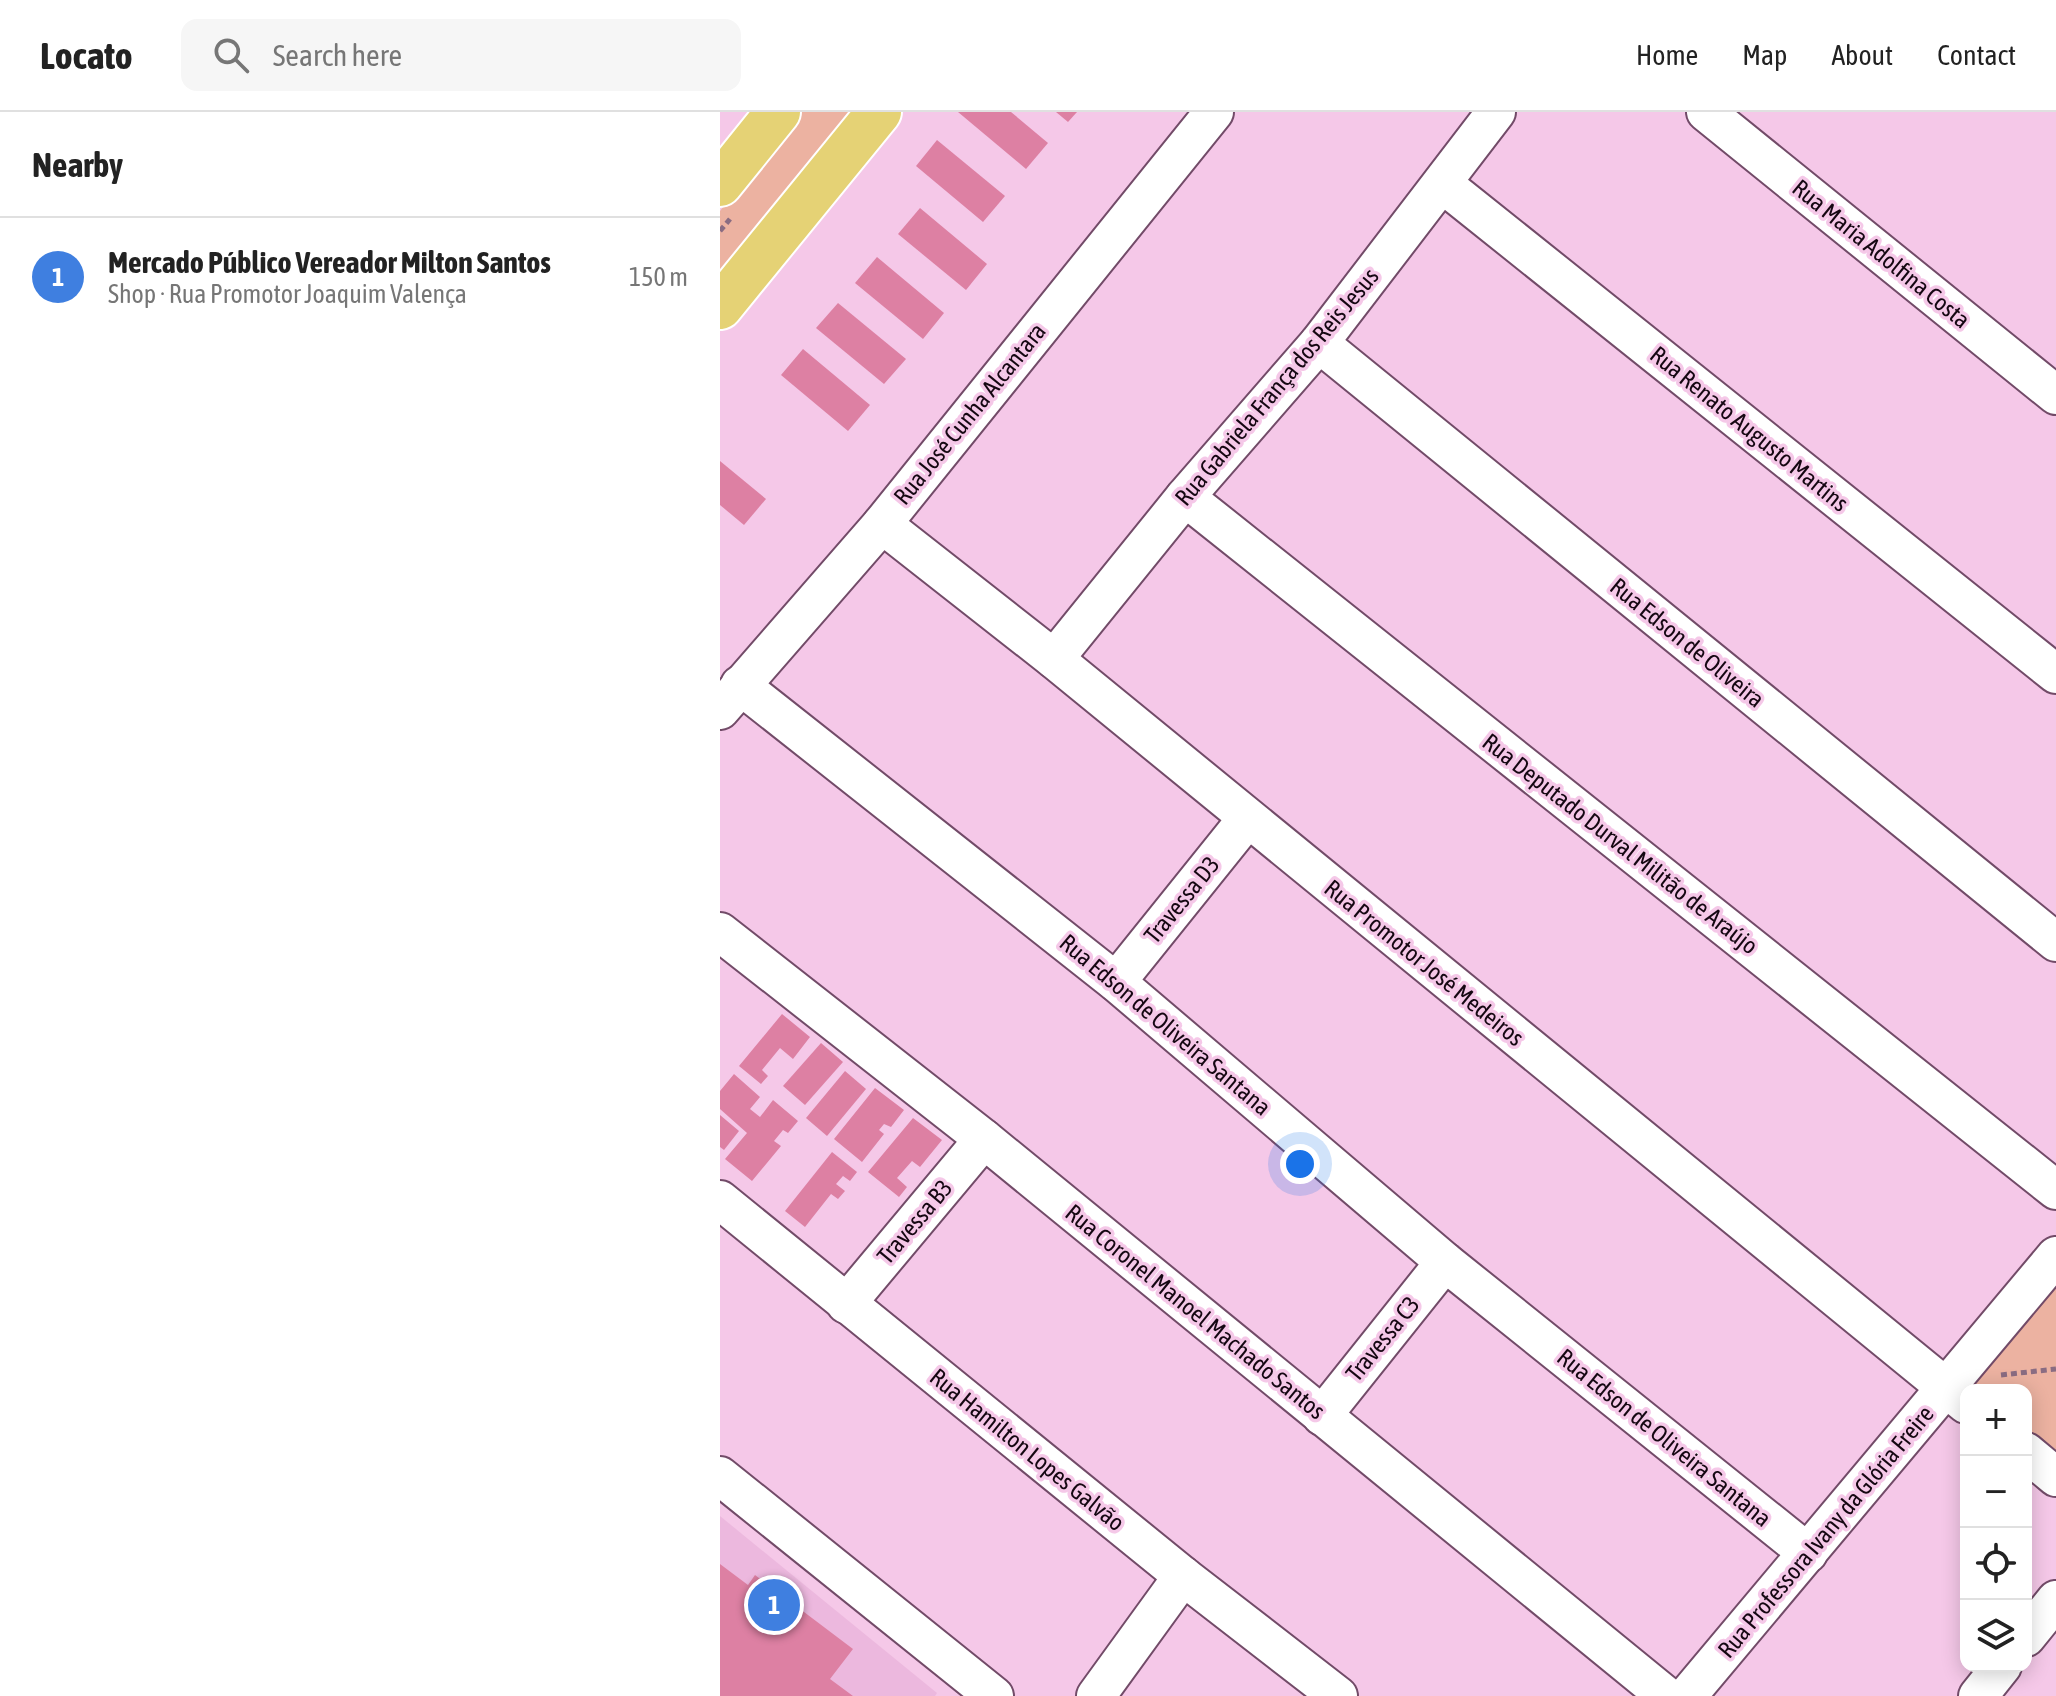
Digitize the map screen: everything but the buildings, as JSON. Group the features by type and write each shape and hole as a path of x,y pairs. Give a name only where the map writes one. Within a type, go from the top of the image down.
{"main road":[{"path":"720,184 778,112"},
{"path":"720,307 879,112"}],"street":[{"name":"Rua José Cunha Alcantara","path":"730,698 882,524 1214,112"},
{"name":"Rua Gabriela França dos Reis Jesus","path":"1054,659 1185,497 1319,343 1496,112"},
{"name":"Rua Maria Adolfina Costa","path":"1706,112 2056,395"},
{"name":"Rua Renato Augusto Martins","path":"1443,184 2056,674"},
{"name":"Rua Edson de Oliveira","path":"1319,343 2056,942"},
{"name":"Rua Deputado Durval Militão de Araújo","path":"1185,497 2056,1190"},
{"name":"Rua Promotor José Medeiros","path":"882,524 1054,659 1247,819 1956,1390"},
{"name":"Rua Edson de Oliveira Santana","path":"730,698 1116,982 1445,1262 1808,1553"},
{"name":"Travessa D3","path":"1116,982 1247,819"},
{"name":"Rua Coronel Manoel Machado Santos","path":"720,932 984,1139 1666,1696"},
{"name":"Travessa B3","path":"846,1304 984,1139"},
{"name":"Rua Hamilton Lopes Galvão","path":"720,1200 1183,1576 1338,1696"},
{"name":"Rua Professora Ivany da Glória Freire","path":"1687,1696 1808,1553 1956,1390 2056,1256"},
{"name":"Travessa C3","path":"1322,1416 1445,1262"},
{"path":"2031,1456 2056,1477"},
{"path":"720,1476 994,1696"},
{"path":"1096,1696 1183,1576"},
{"path":"2032,1630 2056,1600"},
{"path":"1978,1696 1997,1672"}],"path":[{"path":"1956,1390 2056,1369"}],"shaded area":[{"path":"799,112 862,112 720,288 720,211"},
{"path":"2056,1266 2056,1454 2032,1434 2032,1384 1973,1384 1967,1379"},
{"path":"720,1516 937,1693 935,1696 720,1696"}],"place":[{"name":"Mercado Público Vereador Milton Santos","path":"774,1605"}]}
